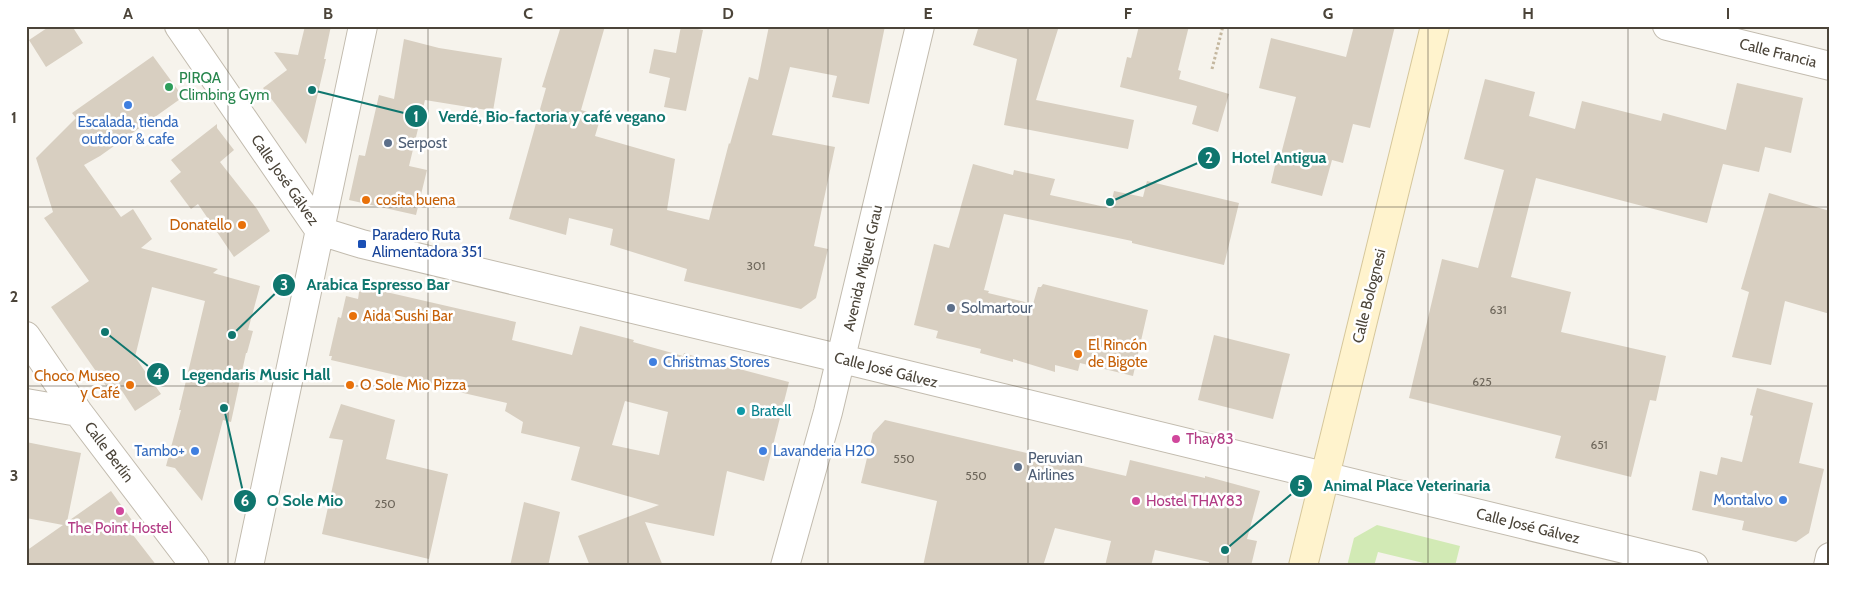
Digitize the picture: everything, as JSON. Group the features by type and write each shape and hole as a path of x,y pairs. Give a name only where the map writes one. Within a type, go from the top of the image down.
{"main road":[{"name":"Calle Bolognesi","path":"1303,566 1435,26"}],"street":[{"name":"Calle José Gálvez","path":"179,26 320,231 362,244 1694,566"},
{"path":"249,566 363,26"},
{"name":"Avenida Miguel Grau","path":"785,566 842,359 920,26"},
{"name":"Calle Francia","path":"1668,26 1830,66"},
{"name":"Calle Berlín","path":"26,336 78,412 195,566"},
{"path":"26,403 78,412"},
{"path":"1828,566 1830,557"}],"path":[{"path":"1212,69 1223,26"}],"green space":[{"path":"1377,525 1460,546 1455,566 1436,566 1378,552 1374,566 1347,566 1354,538"}],"building":[{"path":"50,26 72,26 83,43 46,67 29,40"},
{"path":"305,26 331,26 324,59 326,59 306,144 263,88 287,70 274,52 298,55"},
{"path":"561,26 605,26 581,110 601,116 595,136 675,159 667,210 709,220 749,77 758,80 769,26 885,26 869,104 832,97 837,76 790,67 772,135 835,147 814,246 828,249 816,298 801,309 684,281 687,269 610,245 613,229 569,218 566,235 509,219 546,88 542,87"},
{"path":"681,26 703,30 686,111 664,107 670,78 649,73 654,49 676,53"},
{"path":"979,26 1059,26 1036,100 1134,120 1128,149 1004,125 1017,59 973,45"},
{"path":"1139,26 1189,26 1178,70 1181,71 1179,79 1229,94 1218,132 1192,124 1197,106 1120,87 1127,57 1131,58"},
{"path":"1354,26 1395,26 1370,128 1353,124 1343,163 1332,160 1322,196 1271,183 1277,157 1280,158 1296,97 1259,88 1271,38 1346,57"},
{"path":"404,39 439,48 502,58 493,111 425,100 409,166 427,170 416,215 349,200 359,155 365,156 379,95 394,99"},
{"path":"153,56 183,97 100,156 84,165 121,217 133,209 152,239 141,248 218,269 213,273 260,286 248,330 253,331 246,353 231,422 223,420 202,501 175,468 166,466 181,410 179,410 205,301 152,287 135,357 161,394 135,411 122,391 114,397 51,307 89,281 44,218 53,212 36,158 76,118 72,113"},
{"path":"1485,79 1535,92 1529,116 1575,129 1582,101 1661,121 1663,113 1726,130 1737,83 1803,98 1791,153 1765,147 1759,172 1723,164 1707,223 1536,178 1511,277 1571,292 1561,332 1666,356 1656,401 1650,400 1631,477 1555,458 1561,436 1409,398 1442,259 1478,268 1504,170 1464,159"},
{"path":"217,124 217,128 234,150 220,162 257,209 270,231 234,257 198,204 191,209 170,181 181,172 171,160"},
{"path":"973,164 1013,175 1014,170 1055,179 1050,195 1110,208 1114,191 1143,197 1147,181 1239,203 1224,265 1132,243 1132,241 1004,214 984,290 989,291 988,293 1033,304 1038,287 1041,287 1043,284 1148,310 1133,376 1080,363 1078,371 1055,365 1055,372 1013,359 1013,362 980,353 981,349 936,338 938,331 914,325 934,244 949,248"},
{"path":"1769,193 1830,211 1830,314 1785,301 1771,365 1732,357 1749,292 1741,289"},
{"path":"360,286 516,322 512,340 572,355 580,326 634,340 633,342 683,356 684,353 789,382 764,481 727,471 714,536 645,522 663,566 590,566 578,536 659,505 571,480 580,447 521,433 523,422 505,411 507,403 331,360 332,356 329,356 338,317 341,318 346,296 358,299","holes":["625,401 668,412 659,455 612,445"]},
{"path":"1214,335 1290,354 1273,419 1198,400"},
{"path":"1757,388 1813,403 1799,463 1824,469 1809,533 1796,542 1742,530 1744,521 1692,510 1700,471 1717,475 1721,457 1742,462 1753,416 1750,415"},
{"path":"341,404 395,420 386,459 448,474 429,559 322,534 343,440 329,438"},
{"path":"885,420 1126,476 1130,460 1205,478 1205,476 1260,491 1247,539 1257,541 1251,566 1208,566 1209,562 1155,550 1151,566 1105,566 1111,541 1055,528 1043,566 923,566 937,501 861,483 873,433"},
{"path":"26,442 81,453 67,522 111,491 139,530 133,535 157,566 26,566 26,551 63,525 26,518"},
{"path":"524,502 560,512 548,566 510,566"}],"place":[{"name":"PIRQA Climbing Gym","path":"169,87"},
{"name":"Verdé, Bio-factoria y café vegano","path":"312,90"},
{"name":"Escalada, tienda outdoor & cafe","path":"128,105"},
{"name":"Serpost","path":"388,143"},
{"name":"cosita buena","path":"366,200"},
{"name":"Hotel Antigua","path":"1110,202"},
{"name":"Donatello","path":"242,225"},
{"name":"Paradero Ruta Alimentadora 351","path":"362,244"},
{"name":"Solmartour","path":"951,308"},
{"name":"Aida Sushi Bar","path":"353,316"},
{"name":"Legendaris Music Hall","path":"105,332"},
{"name":"Arabica Espresso Bar","path":"232,335"},
{"name":"El Rincón de Bigote","path":"1078,354"},
{"name":"Christmas Stores","path":"653,362"},
{"name":"Choco Museo y Café","path":"130,385"},
{"name":"O Sole Mio Pizza","path":"350,385"},
{"name":"O Sole Mio","path":"224,408"},
{"name":"Bratell","path":"741,411"},
{"name":"Thay83","path":"1176,439"},
{"name":"Tambo+","path":"195,451"},
{"name":"Lavanderia H2O","path":"763,451"},
{"name":"Peruvian Airlines","path":"1018,467"},
{"name":"Montalvo","path":"1783,500"},
{"name":"Hostel THAY83","path":"1136,501"},
{"name":"The Point Hostel","path":"120,511"},
{"name":"Animal Place Veterinaria","path":"1225,550"}]}
